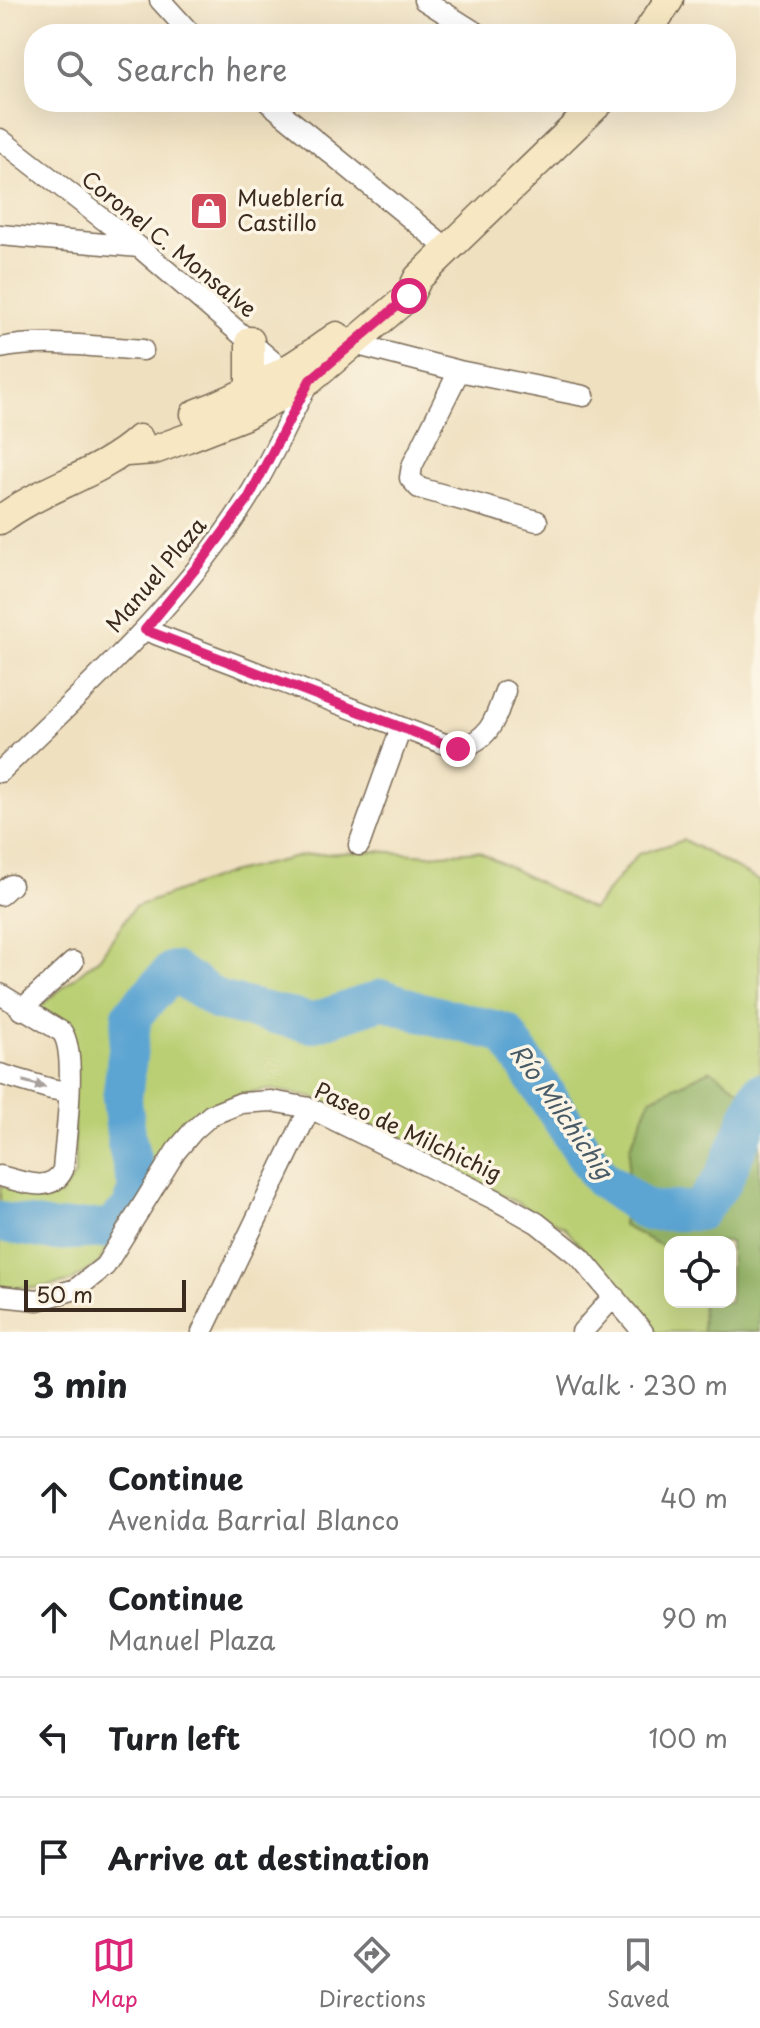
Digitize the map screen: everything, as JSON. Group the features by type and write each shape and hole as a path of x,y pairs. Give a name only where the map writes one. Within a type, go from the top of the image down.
{"street":[{"path":"160,0 182,24"},
{"path":"424,0 462,24"},
{"path":"653,24 669,0"},
{"path":"280,112 448,249"},
{"path":"126,452 154,450 243,416 297,375 354,344 409,296 418,278 585,112"},
{"name":"Coronel C. Monsalve","path":"0,139 139,247 250,341 297,375"},
{"path":"0,235 139,247"},
{"path":"0,520 49,490 126,452 145,434 250,390 297,375 314,353 401,284 418,278"},
{"path":"250,341 250,390"},
{"path":"354,344 459,371 584,396"},
{"path":"0,348 63,345 143,350"},
{"path":"459,371 412,466 410,478 419,488 537,521"},
{"name":"Manuel Plaza","path":"0,772 145,630 205,557 248,499 297,375"},
{"path":"145,630 458,749 476,744 494,724 505,691"},
{"path":"359,845 401,728"},
{"path":"21,1010 73,962"},
{"path":"0,994 21,1010 62,1032 68,1040 69,1092 60,1177 47,1185 38,1185 0,1176"},
{"path":"0,1074 69,1092"},
{"name":"Paseo de Milchichig","path":"0,1296 38,1300 76,1289 105,1266 176,1151 211,1115 241,1103 271,1101 310,1108 537,1223 581,1258 643,1332"},
{"path":"202,1332 310,1108"},
{"path":"582,1332 614,1296"}],"green space":[{"path":"684,840 760,881 760,1332 655,1332 564,1227 314,1098 271,1089 241,1094 202,1110 169,1140 99,1263 70,1282 36,1288 0,1287 0,1186 60,1196 75,1175 71,1038 38,1008 100,957 134,907 229,873 305,855 377,851 428,855 478,851 592,910 638,854"},
{"path":"711,1070 760,1104 760,1332 703,1332 702,1308 736,1308 736,1236 664,1236 664,1247 623,1226 630,1147 651,1098"}],"waterway":[{"name":"Río Milchichig","path":"0,1222 53,1231 110,1228 132,1210 138,1187 127,1143 122,1099 132,1015 173,971 219,1001 312,1023 383,999 505,1033 601,1178 647,1211 699,1211 723,1180 760,1093"}],"place":[{"name":"Mueblería Castillo","path":"209,211"}],"route":[{"path":"409,296 310,380 248,499 145,630 458,749"}]}
